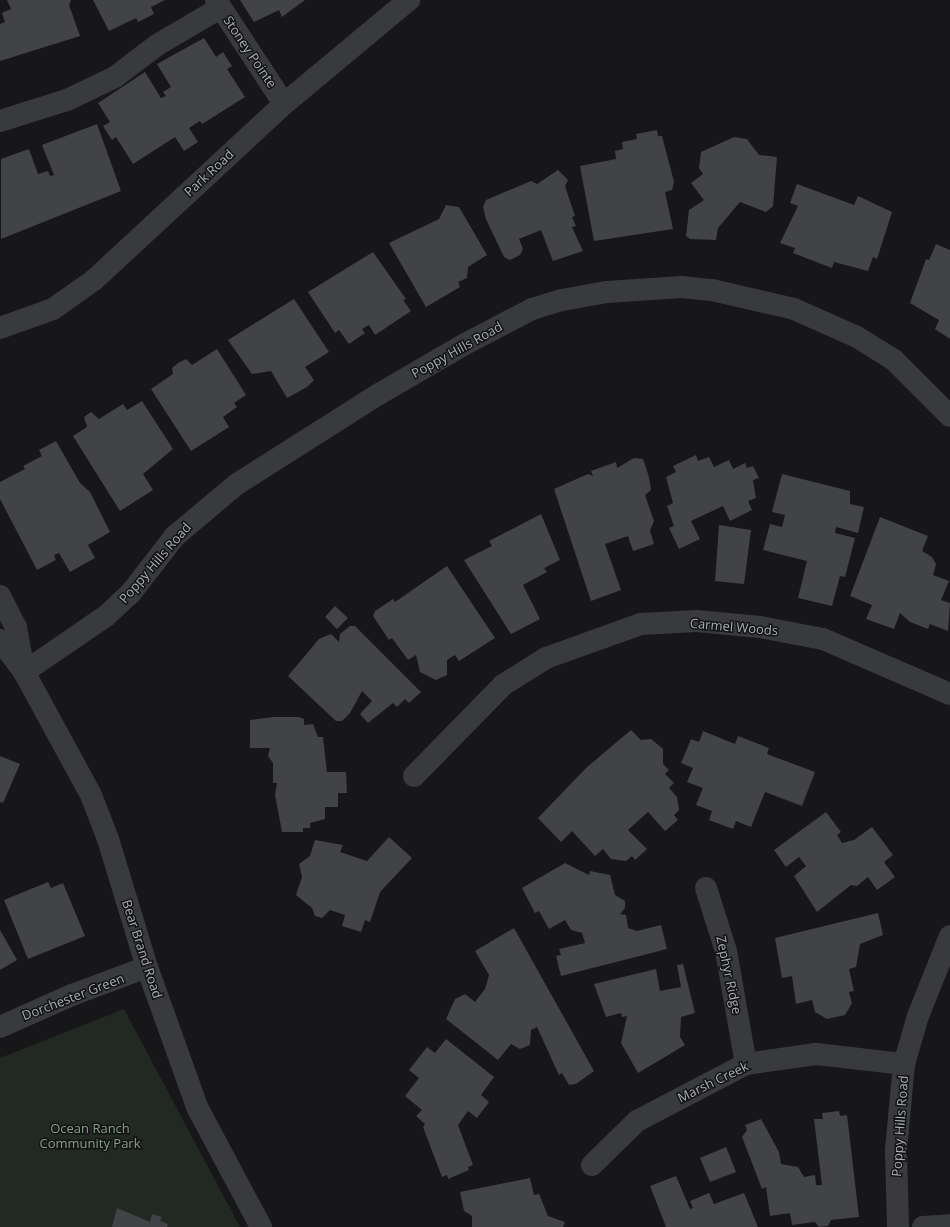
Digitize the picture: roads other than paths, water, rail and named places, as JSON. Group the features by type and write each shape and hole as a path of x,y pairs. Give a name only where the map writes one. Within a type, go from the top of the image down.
{"street":[{"name":"Park Road","path":"0,328 53,309 94,280 284,104 408,0"},
{"name":"Stoney Pointe","path":"218,4 284,104"},
{"path":"0,121 67,100 115,77 157,45 218,4"},
{"name":"Poppy Hills Road","path":"24,672 106,616 130,594 175,536 237,484 372,398 467,343 532,309 562,300 607,292 682,287 712,290 794,309 857,337 894,360 950,416"},
{"name":"Bear Brand Road","path":"0,596 16,627 24,672 91,795 108,839 146,967 197,1107 261,1227"},
{"name":"Carmel Woods","path":"414,776 503,685 546,658 641,624 697,621 760,627 823,639 950,694"},
{"path":"0,640 24,672"},
{"path":"0,661 24,672"},
{"name":"Zephyr Ridge","path":"706,888 726,951 746,1064"},
{"name":"Poppy Hills Road","path":"898,1227 896,1150 904,1064 918,1016 950,936"},
{"name":"Dorchester Green","path":"0,1027 72,995 146,967"},
{"name":"Marsh Creek","path":"592,1165 637,1121 746,1064 816,1054 904,1064"},
{"path":"923,1227 950,1224"}],"park label":[{"name":"Ocean Ranch Community Park","path":"90,1136"}]}
